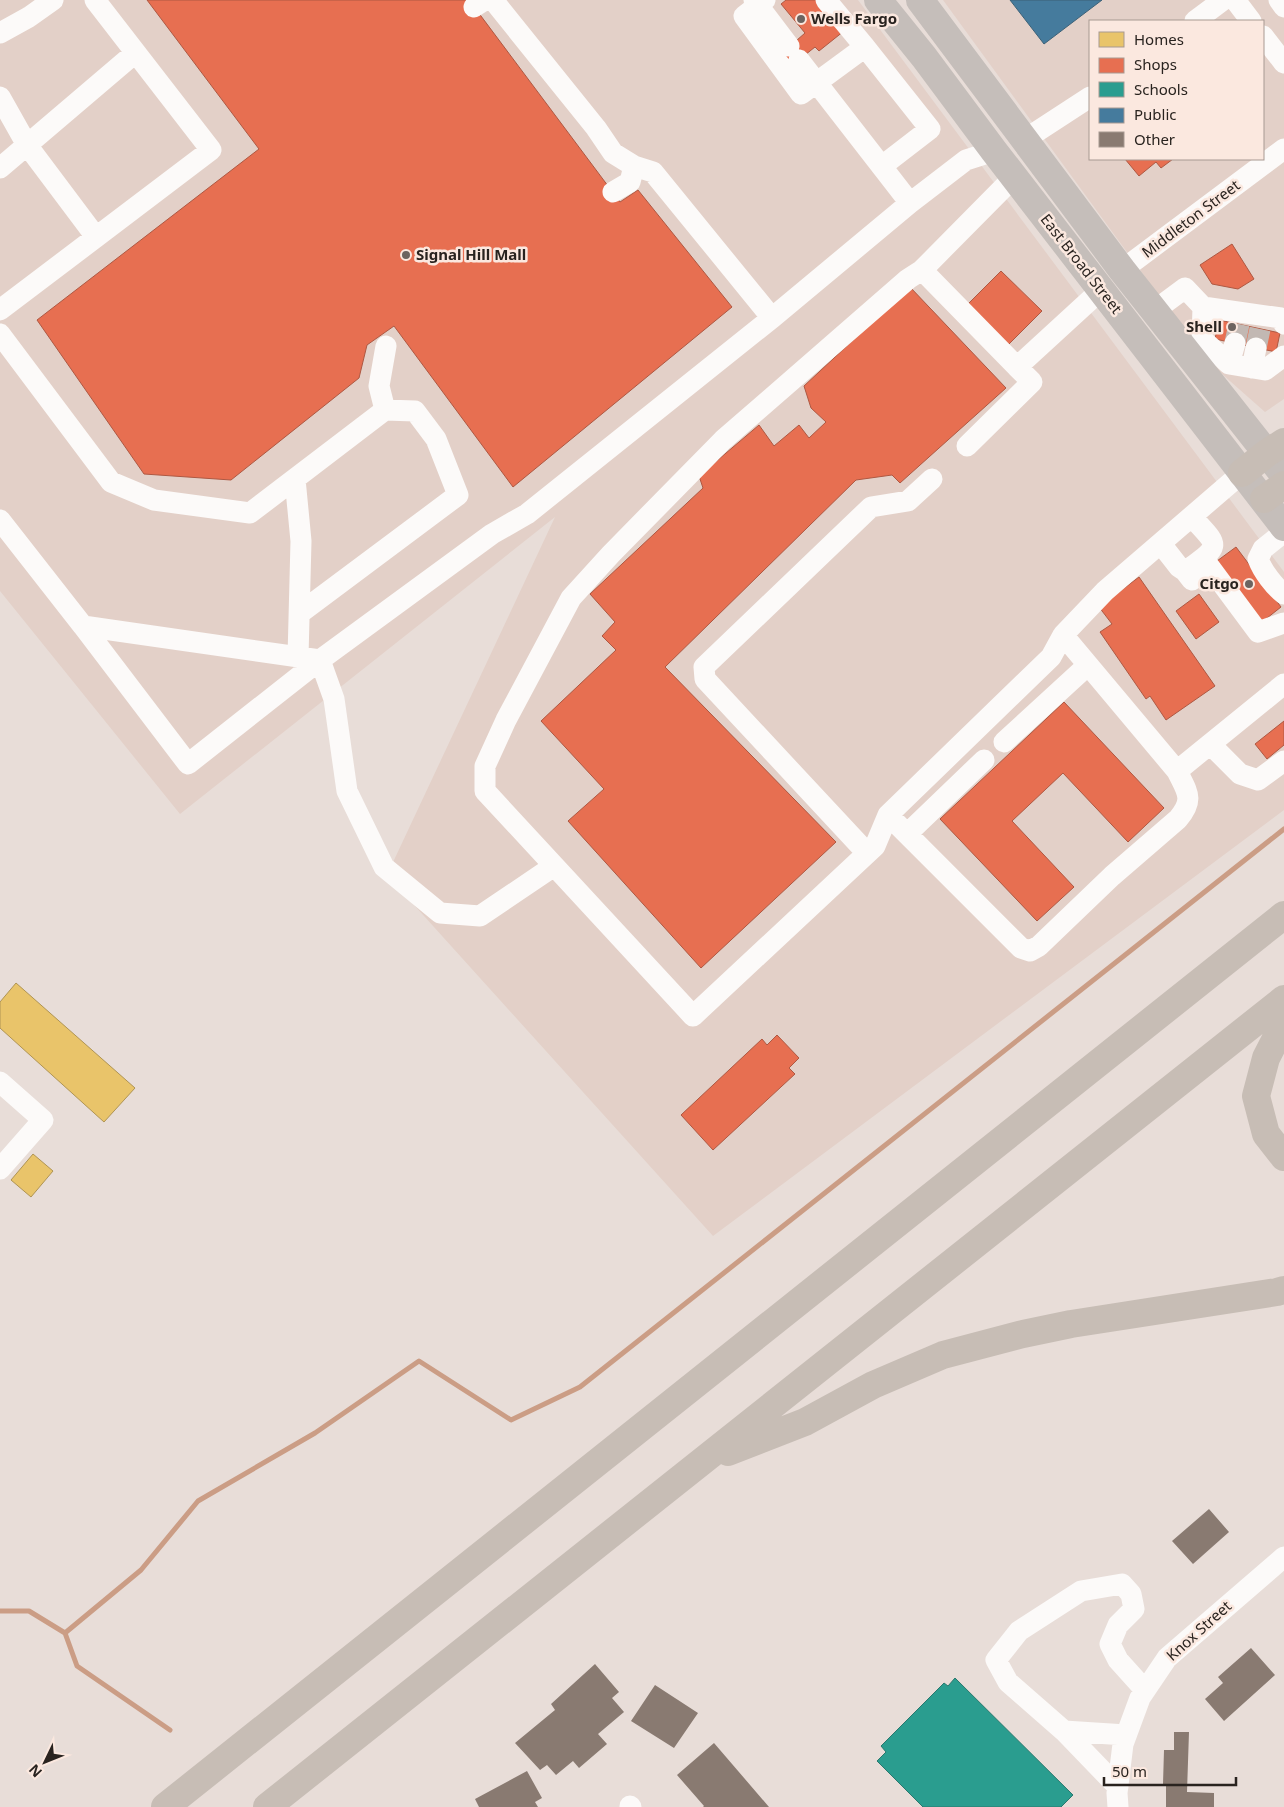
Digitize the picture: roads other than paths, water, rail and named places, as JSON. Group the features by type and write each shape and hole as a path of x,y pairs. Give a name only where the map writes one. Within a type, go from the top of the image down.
{"highway":[{"path":"1242,473 1275,448"},
{"path":"1166,1009 1284,904"},
{"path":"165,1807 1284,915"},
{"path":"267,1807 1284,1000"},
{"path":"1284,1023 1266,1058 1256,1096 1266,1134 1284,1157"},
{"path":"701,1463 805,1422 873,1385 943,1355 1023,1334 1072,1324 1284,1290"}],"main road":[{"name":"East Broad Street","path":"878,0 924,57 1242,473 1274,492 1284,527"},
{"path":"901,0 935,44 953,45"},
{"name":"East Broad Street","path":"920,0 1154,311 1275,448 1284,475"},
{"path":"994,151 1024,140"}],"street":[{"path":"0,33 25,8 52,0"},
{"path":"0,310 211,150 94,0"},
{"path":"826,0 930,129 882,166"},
{"path":"1196,20 1223,0"},
{"path":"1235,0 1250,20"},
{"path":"1279,0 1284,6"},
{"path":"484,2 613,153 634,166 653,172 772,318"},
{"path":"864,47 816,82 801,94 744,16 759,2 794,53 816,82 882,166 910,203"},
{"path":"1264,37 1284,63"},
{"path":"0,168 135,53"},
{"path":"0,97 27,145 96,237"},
{"path":"1024,140 1089,98"},
{"name":"Middleton Street","path":"1122,270 1284,149"},
{"path":"0,520 188,764 320,660 492,534 527,514 772,318 910,203 966,160 994,151"},
{"path":"613,192 630,182 634,166"},
{"path":"1014,177 922,270 908,279 723,440 611,554 571,598 506,720 485,766 485,791 693,1016 875,846 888,815 1051,658 1063,634 1105,591 1242,473"},
{"path":"922,270 1032,382 967,446"},
{"path":"1154,311 1185,288 1203,307 1258,340 1266,370 1284,356"},
{"path":"1017,367 1101,290"},
{"path":"1203,307 1202,339 1229,364"},
{"path":"1229,364 1281,318 1284,324"},
{"path":"1229,364 1238,327"},
{"path":"0,334 107,491 154,500 250,513 385,410 415,412 436,439 458,495 300,613"},
{"path":"385,410 379,386 386,346"},
{"path":"295,478 301,541 298,657"},
{"path":"867,852 705,678 704,667 871,507 908,501 932,479"},
{"path":"1185,571 1211,552 1213,547 1213,542 1209,536 1192,517"},
{"path":"1284,532 1263,549 1258,559 1261,566 1284,594"},
{"path":"1161,544 1192,580 1209,566 1258,632 1284,623"},
{"path":"83,626 320,660"},
{"path":"888,815 1021,948 1030,951 1039,946 1112,876 1178,819 1186,810 1188,801 1187,791 1177,771 1063,634"},
{"path":"320,660 334,699 347,790 384,867 440,913 480,916 554,866"},
{"path":"1004,742 1088,665"},
{"path":"1177,771 1284,684"},
{"path":"1210,744 1240,774 1258,780 1284,761"},
{"path":"907,834 984,760"},
{"path":"0,1082 43,1120 0,1169"},
{"name":"Knox Street","path":"1118,1797 1123,1744 1126,1735 1140,1698 1167,1658 1284,1557"},
{"path":"1118,1797 1064,1731 1008,1682 996,1660 1020,1631 1081,1592 1122,1584 1132,1594 1134,1609 1118,1625 1110,1644 1118,1660 1145,1690"},
{"path":"1064,1731 1126,1735"}],"waterway":[{"path":"0,1611 29,1611 65,1633 141,1570 198,1501 315,1433 419,1361 511,1420 580,1387 1284,829"},
{"path":"65,1633 77,1666 170,1730"}],"tunnel":[{"path":"1235,343 1239,324"},
{"path":"1256,348 1260,329"}],"place":[{"name":"Wells Fargo","path":"801,19"},
{"name":"Signal Hill Mall","path":"406,255"},
{"name":"Shell","path":"1232,327"},
{"name":"Citgo","path":"1249,584"}]}
